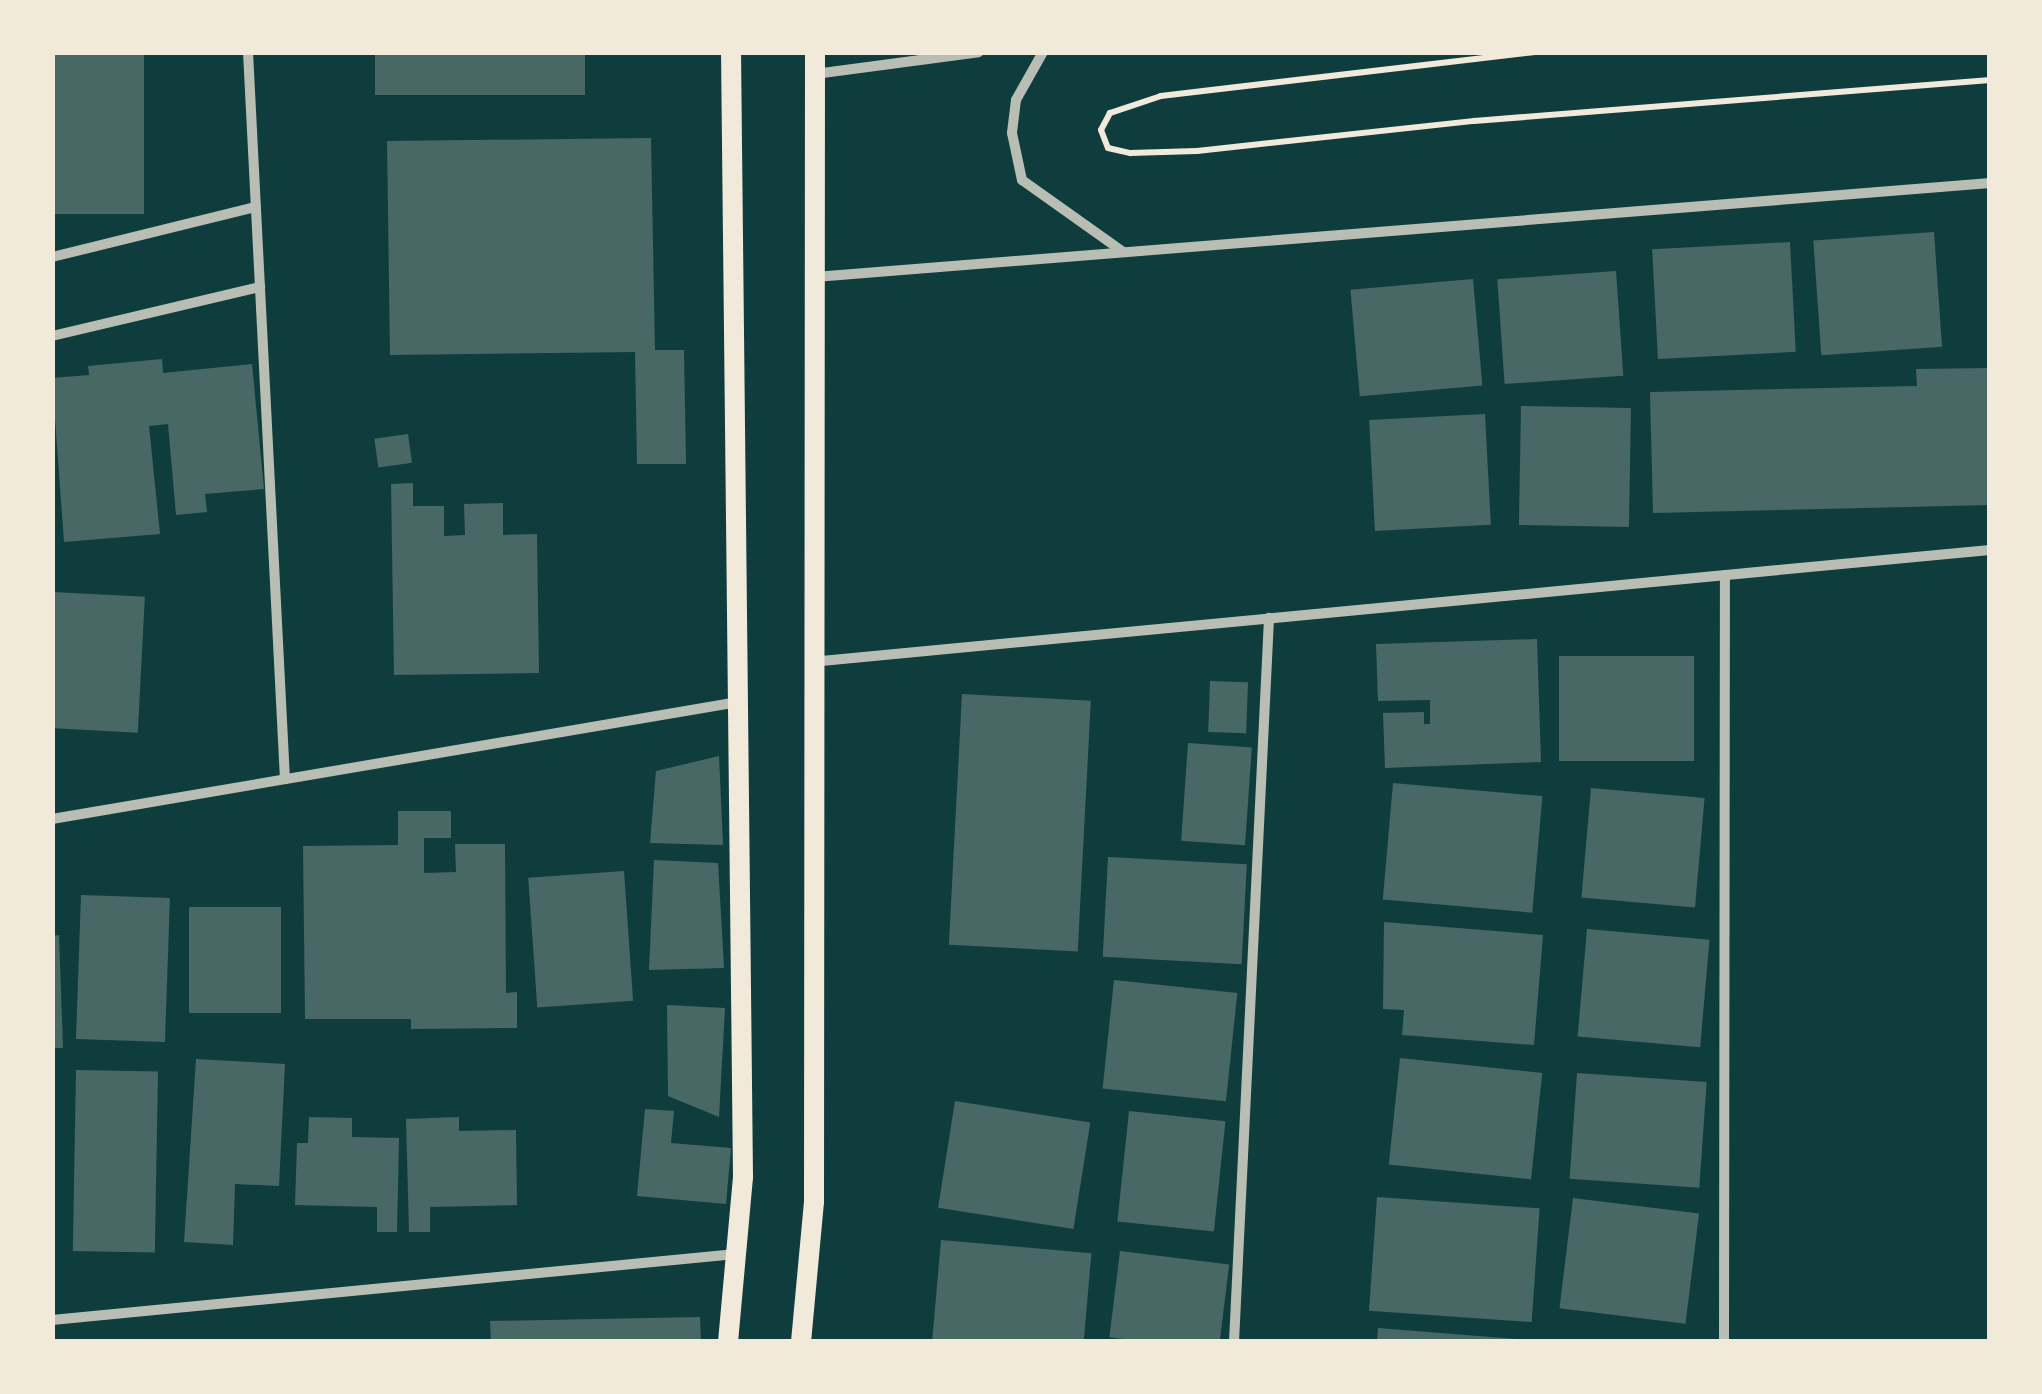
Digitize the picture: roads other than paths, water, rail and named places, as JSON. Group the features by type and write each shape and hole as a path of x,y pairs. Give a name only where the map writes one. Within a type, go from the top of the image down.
{"main road":[{"path":"728,1342 743,1177 731,52"},
{"path":"801,1342 814,1202 810,662 815,63"}],"street":[{"path":"248,52 285,779"},
{"path":"815,63 979,52"},
{"path":"1043,52 1016,100 1012,133 1022,180 1124,252"},
{"path":"814,277 1990,182"},
{"path":"52,257 256,207"},
{"path":"52,336 260,287"},
{"path":"810,662 1990,550"},
{"path":"1724,1342 1725,576"},
{"path":"1234,1342 1269,618"},
{"path":"52,818 738,702"},
{"path":"52,1320 736,1254"}]}
